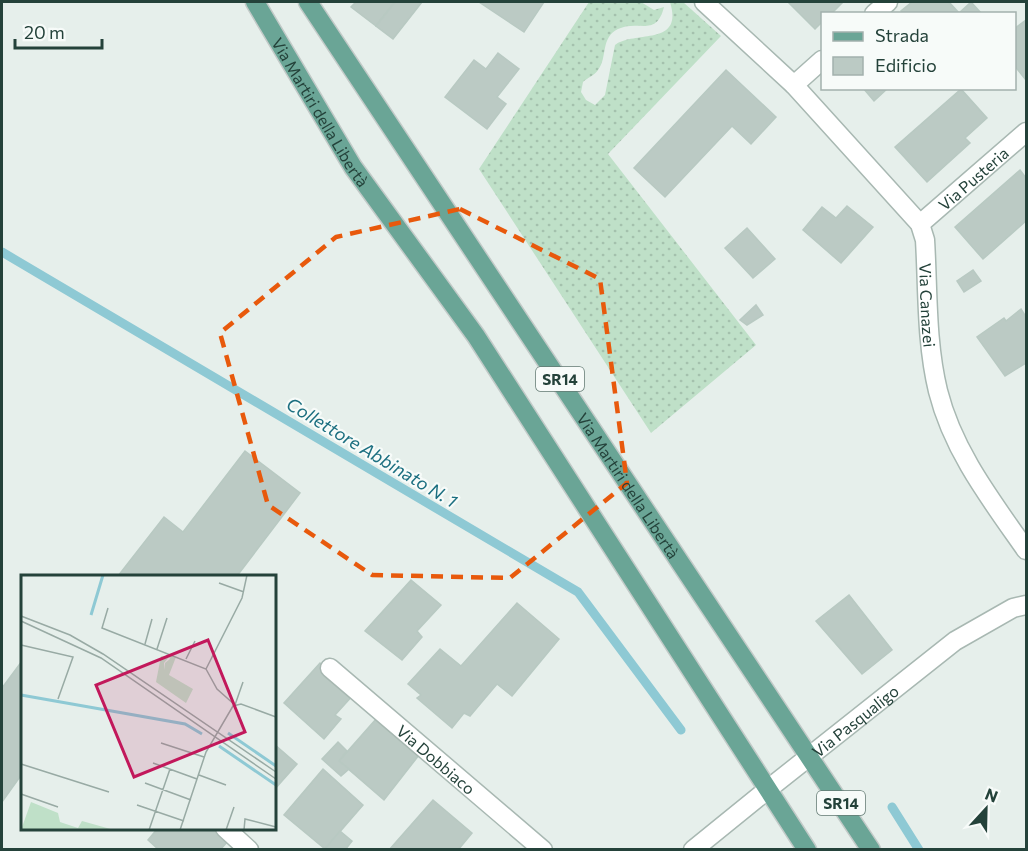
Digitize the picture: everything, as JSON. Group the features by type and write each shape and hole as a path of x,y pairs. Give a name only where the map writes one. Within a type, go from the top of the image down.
{"main road":[{"name":"Via Martiri della Libertà","path":"255,2 353,167 476,336 807,849"},
{"name":"Via Martiri della Libertà","path":"308,2 872,849"}],"street":[{"path":"704,2 794,85 920,224"},
{"path":"876,12 888,2"},
{"path":"794,85 821,61"},
{"name":"Via Pusteria","path":"920,224 1026,132"},
{"name":"Via Canazei","path":"920,224 925,240 932,360 946,419 975,478 1026,550"},
{"name":"Via Pasqualigo","path":"693,849 955,642 1013,608 1026,605"},
{"name":"Via Dobbiaco","path":"330,668 543,849"},
{"path":"227,830 249,849"}],"highlighted area":[{"path":"460,209 600,279 627,483 510,578 372,575 268,505 220,333 336,237"}],"green space":[{"path":"589,2 641,2 654,10 664,7 661,16 651,25 626,26 618,29 609,37 601,65 583,82 581,92 586,100 595,105 605,95 615,45 664,31 670,26 672,16 670,2 683,2 721,36 608,154 756,345 651,433 479,169"}],"building":[{"path":"356,2 395,2 376,26 351,7"},
{"path":"395,2 422,2 393,39 376,26"},
{"path":"479,2 544,2 524,32"},
{"path":"788,2 843,2 833,12 821,12 821,23 815,29"},
{"path":"912,2 949,2 958,12 902,12"},
{"path":"971,2 980,12 960,12"},
{"path":"1026,20 1026,80 1016,68 1016,28"},
{"path":"498,53 519,69 497,97 506,104 487,129 445,97 474,60 486,69"},
{"path":"726,70 776,117 751,144 732,126 665,197 634,168"},
{"path":"865,90 886,90 874,101"},
{"path":"960,90 987,118 965,138 970,143 927,182 895,147"},
{"path":"1020,170 1026,178 1026,221 983,259 955,227"},
{"path":"847,206 873,227 841,263 803,230 822,207 836,218"},
{"path":"747,228 775,259 753,278 725,248"},
{"path":"973,270 981,281 964,292 957,281"},
{"path":"756,305 763,315 747,325 740,320"},
{"path":"1021,309 1026,317 1026,363 1005,376 977,337 1004,318 1006,321"},
{"path":"245,451 300,493 238,575 119,575 164,517 183,532"},
{"path":"411,580 441,605 417,631 422,637 402,660 365,631"},
{"path":"849,595 892,650 862,674 816,621"},
{"path":"517,603 559,639 512,696 497,684 470,716 464,713 452,728 417,698 421,695 408,684 440,649 461,666"},
{"path":"21,662 21,775 2,802 2,688"},
{"path":"320,663 354,694 335,715 341,719 324,739 284,703"},
{"path":"376,719 419,755 384,800 339,761"},
{"path":"338,742 347,751 339,761 349,769 341,776 322,759"},
{"path":"276,746 297,764 276,788"},
{"path":"323,769 363,805 325,849 284,815"},
{"path":"433,800 472,833 458,850 389,850"},
{"path":"156,830 216,830 228,841 220,850 159,850 148,840"},
{"path":"340,831 352,841 345,850 325,849"}],"waterway":[{"name":"Collettore Abbinato N. 1","path":"2,252 578,592 681,730"},
{"path":"892,807 919,850"}]}
